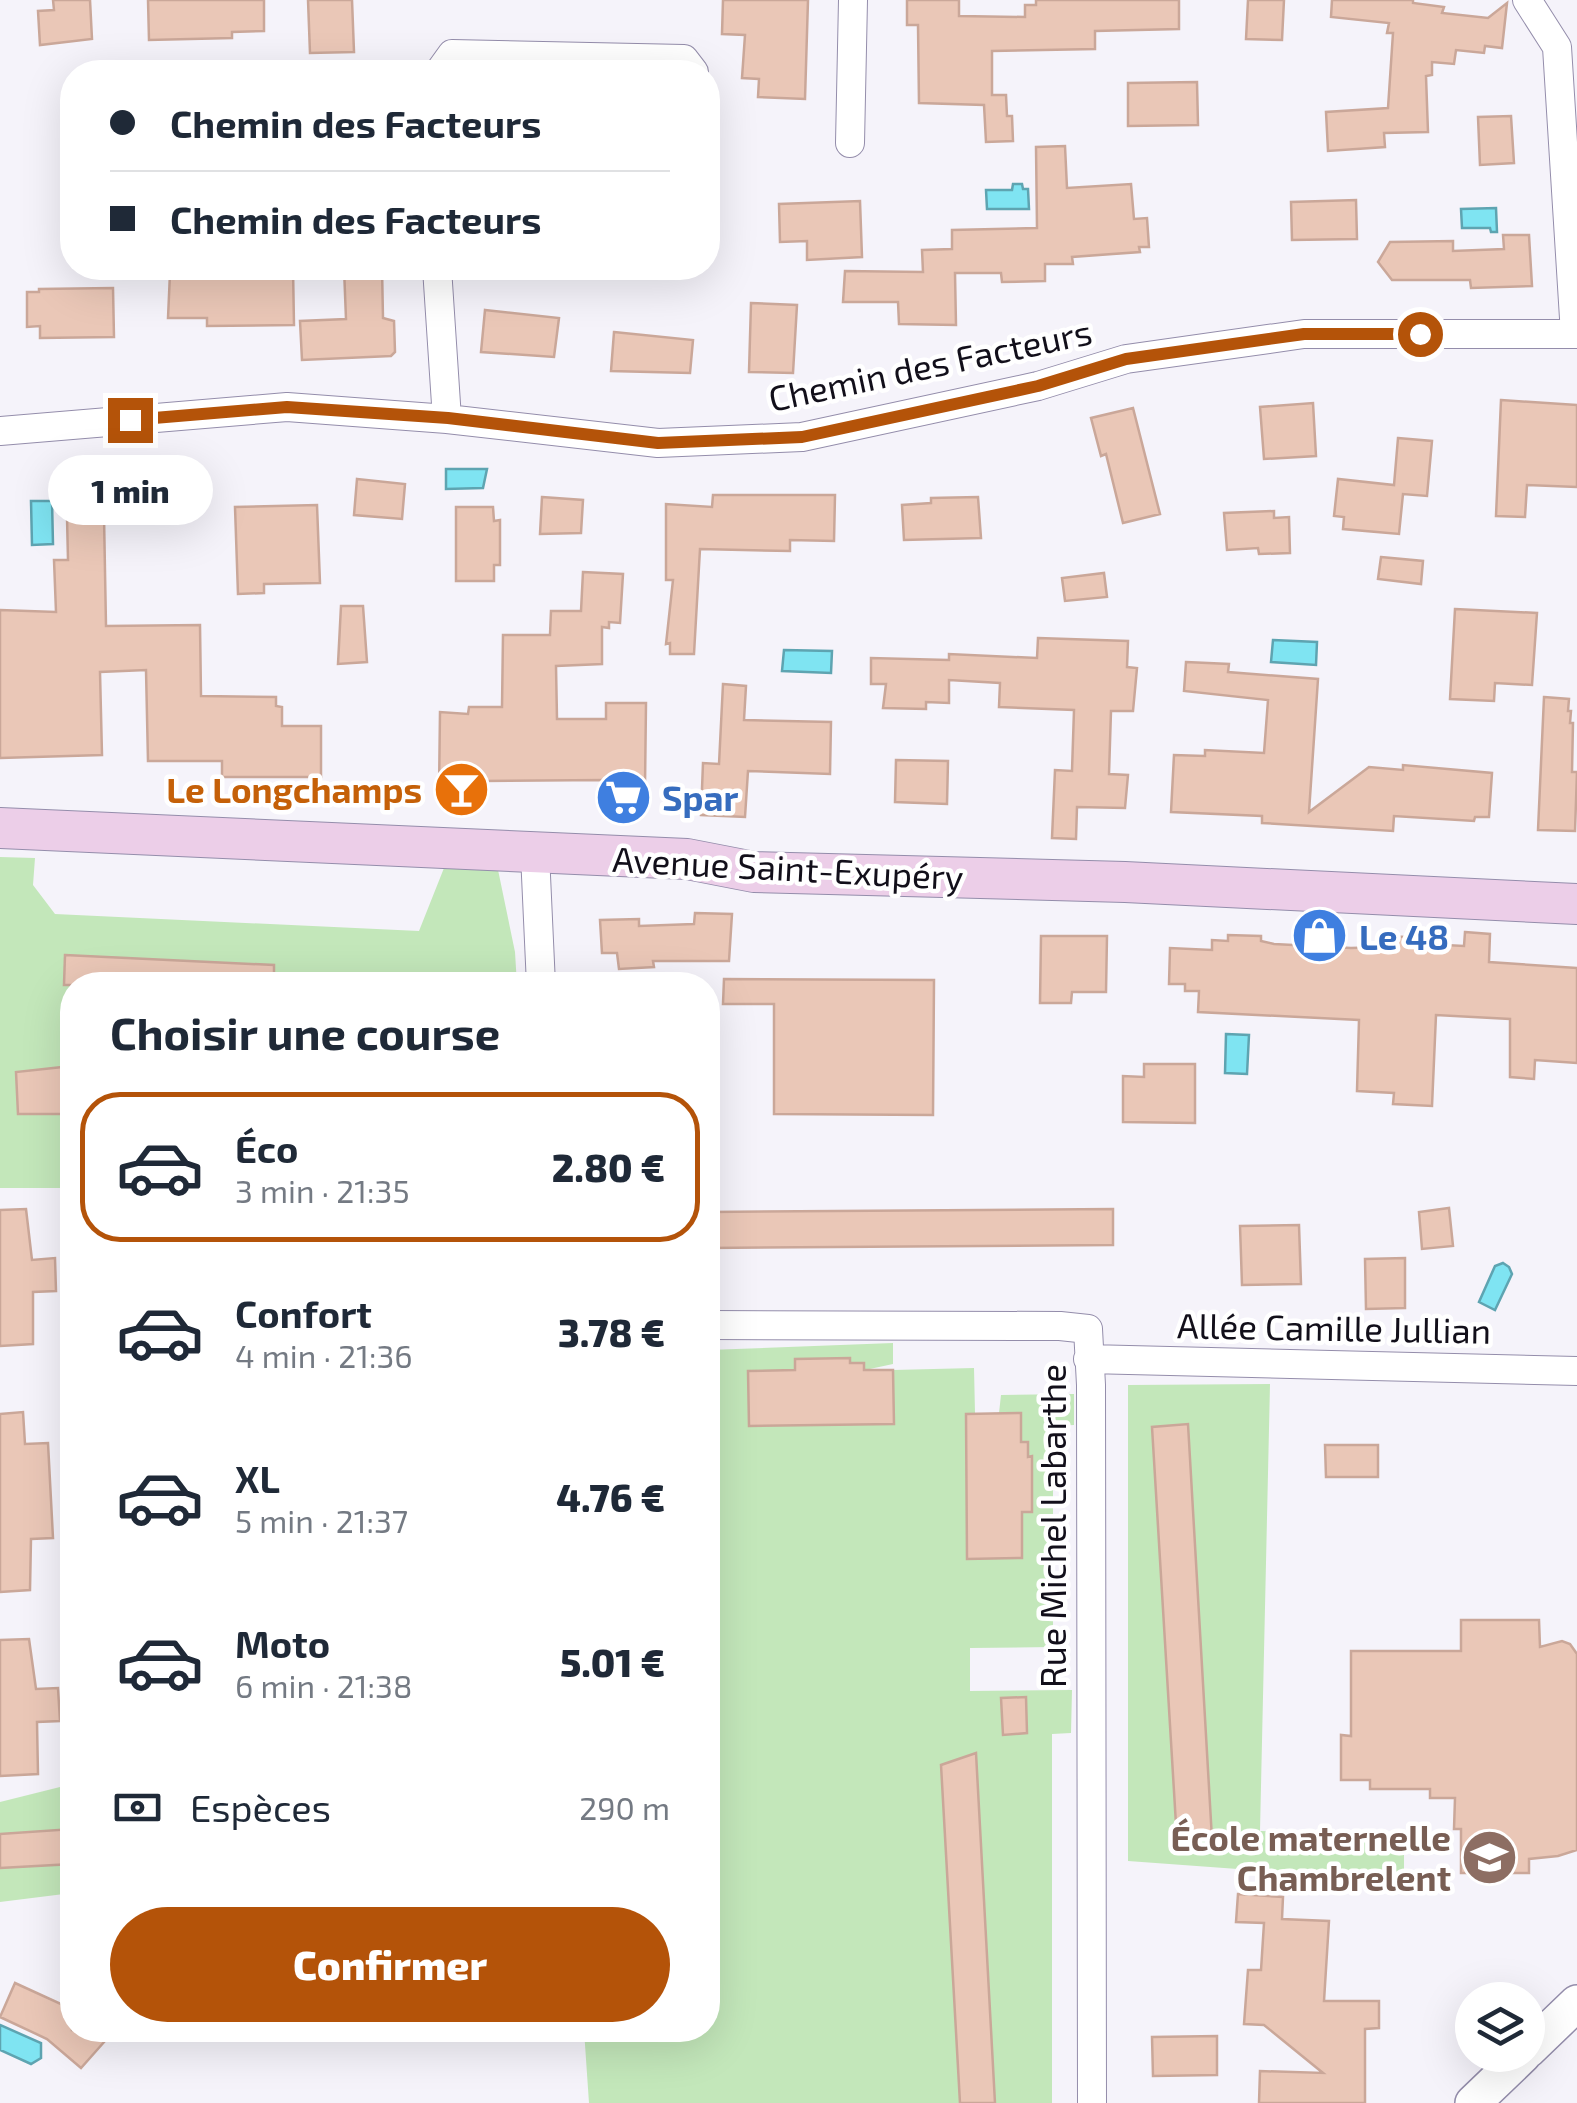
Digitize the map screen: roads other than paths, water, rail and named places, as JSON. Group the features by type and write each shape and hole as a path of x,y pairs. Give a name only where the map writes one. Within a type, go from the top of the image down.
{"main road":[{"name":"Avenue Saint-Exupéry","path":"0,828 687,860 754,872 1144,883 1577,904"}],"street":[{"path":"850,143 853,0"},
{"path":"1528,0 1557,47 1576,334"},
{"path":"448,60 452,54 684,60"},
{"path":"438,280 448,418"},
{"name":"Chemin des Facteurs","path":"0,431 287,407 448,418 658,443 802,437 1038,386 1126,359 1304,334 1576,334"},
{"path":"535,854 541,972"},
{"name":"Rue Michel Labarthe","path":"720,1325 1088,1328 1092,2103"},
{"name":"Allée Camille Jullian","path":"1088,1358 1577,1371"},
{"path":"1545,2033 1577,2002"},
{"path":"1473,2103 1505,2072"}],"water":[{"path":"1013,184 1028,189 1029,209 987,209 986,190 1012,190"},
{"path":"1496,208 1497,232 1490,228 1462,228 1461,209"},
{"path":"446,469 487,469 483,488 446,489"},
{"path":"31,501 52,501 53,544 32,545"},
{"path":"1273,640 1317,642 1316,665 1271,662"},
{"path":"784,650 832,651 831,673 782,671"},
{"path":"1226,1034 1249,1035 1247,1074 1225,1073"},
{"path":"1503,1263 1512,1274 1495,1310 1479,1302 1495,1266"},
{"path":"0,2025 41,2043 41,2058 31,2064 0,2050"}],"place":[{"name":"Le Longchamps","path":"461,789"},
{"name":"Spar","path":"623,797"},
{"name":"Le 48","path":"1320,936"},
{"name":"École maternelle Chambrelent","path":"1490,1857"}]}
